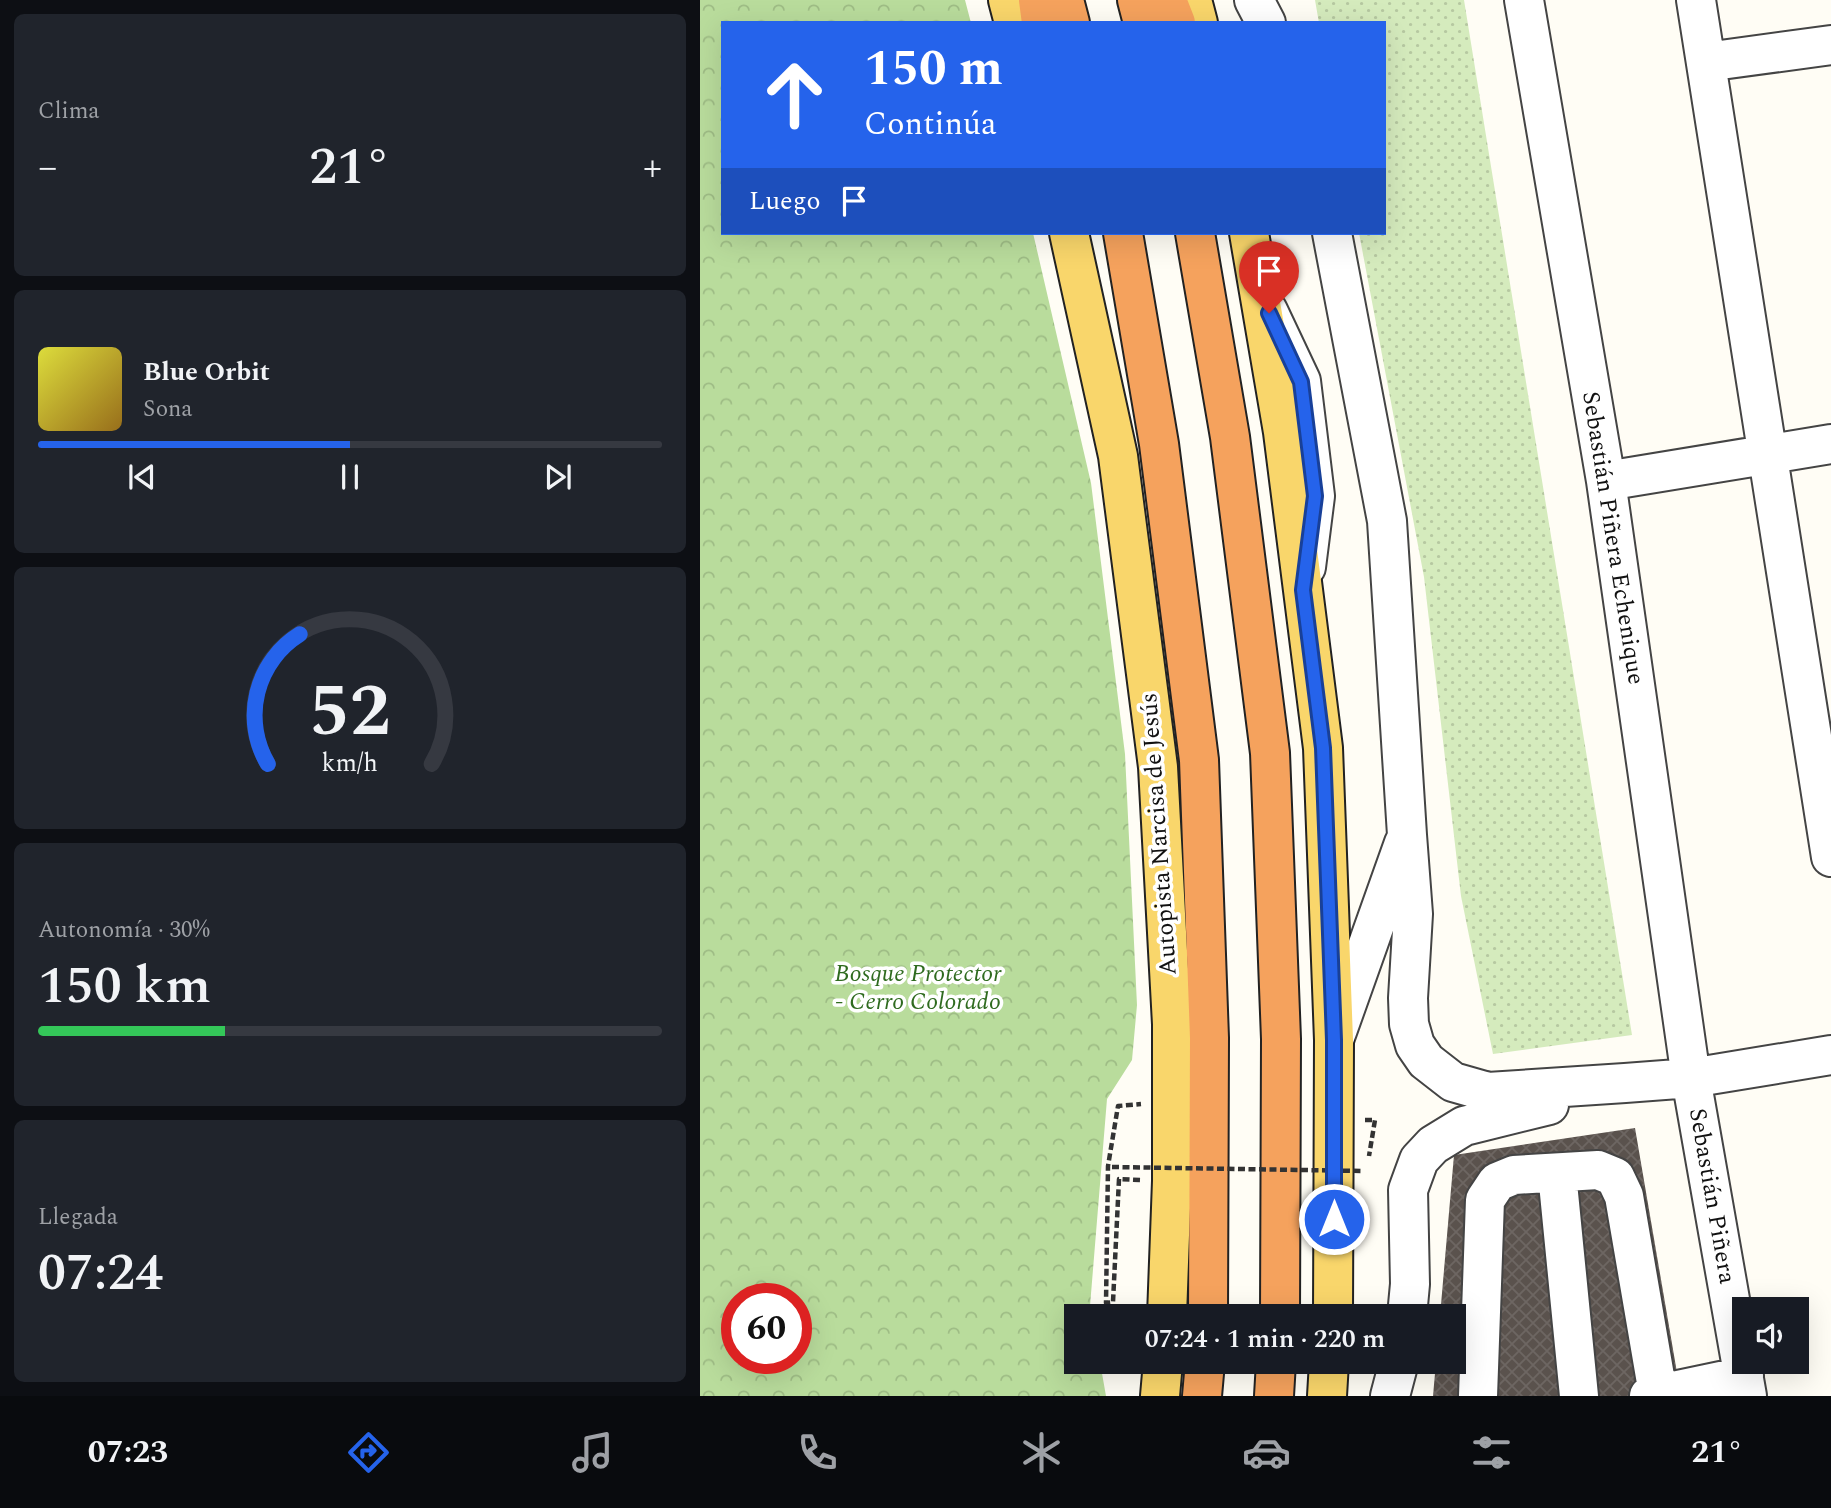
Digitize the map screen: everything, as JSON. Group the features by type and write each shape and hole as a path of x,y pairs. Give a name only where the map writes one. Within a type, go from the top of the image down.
{"highway":[{"path":"1038,0 1041,21"},
{"path":"1063,0 1069,21"},
{"path":"1137,0 1142,21"},
{"path":"1167,0 1175,21"},
{"name":"Autopista Narcisa de Jesús","path":"1123,235 1159,444 1199,760 1209,1038 1208,1304"},
{"path":"1195,235 1230,437 1270,753 1281,1039 1280,1304"},
{"path":"1202,1396 1204,1374"},
{"path":"1274,1396 1275,1374"}],"main road":[{"path":"1008,0 1013,21"},
{"path":"1192,0 1197,21"},
{"name":"Autopista Narcisa de Jesús","path":"1069,235 1118,456 1158,767 1172,1024 1172,1181 1167,1304"},
{"path":"1249,235 1283,432 1323,748 1334,1040 1333,1304"},
{"path":"1160,1396 1162,1374"},
{"path":"1327,1396 1328,1374"}],"street":[{"path":"1254,0 1265,21"},
{"path":"1275,0 1281,21"},
{"name":"Sebastián Piñera Echenique","path":"1524,0 1606,481 1691,1078"},
{"path":"1696,0 1831,857"},
{"path":"1706,62 1831,44"},
{"path":"1332,235 1387,522 1413,914 1408,998 1409,1024 1415,1045 1426,1061 1452,1082 1488,1092 1691,1078 1831,1055"},
{"path":"1606,481 1831,444"},
{"path":"1334,1040 1407,835"},
{"name":"Sebastián Piñera","path":"1691,1078 1745,1386"},
{"path":"1408,1304 1408,1190 1419,1160 1433,1145 1464,1126 1625,1083"},
{"path":"1478,1396 1485,1200 1497,1182 1514,1175 1598,1170 1615,1177 1624,1196 1653,1395 1745,1386"},
{"path":"1557,1172 1579,1396"},
{"path":"1390,1396 1396,1374"}],"path":[{"path":"1171,1101 1118,1106 1110,1166 1106,1303 1113,1301 1119,1179 1172,1181"},
{"path":"1110,1166 1363,1171"}],"green space":[{"name":"Bosque Protector - Cerro Colorado","path":"700,0 965,0 970,21 721,21 721,235 1033,235 1091,483 1125,754 1137,1005 1132,1060 1107,1099 1090,1304 1064,1304 1064,1374 1102,1374 1106,1396 700,1396"},
{"path":"1315,0 1464,0 1632,1035 1493,1054 1461,896 1424,577 1359,235 1386,235 1386,21 1319,21"}],"building":[{"path":"1635,1128 1681,1396 1433,1396 1435,1374 1466,1374 1466,1304 1441,1304 1454,1155"}],"route":[{"path":"1269,313 1301,382 1315,496 1303,590 1323,748 1334,1040 1334,1219"}]}
